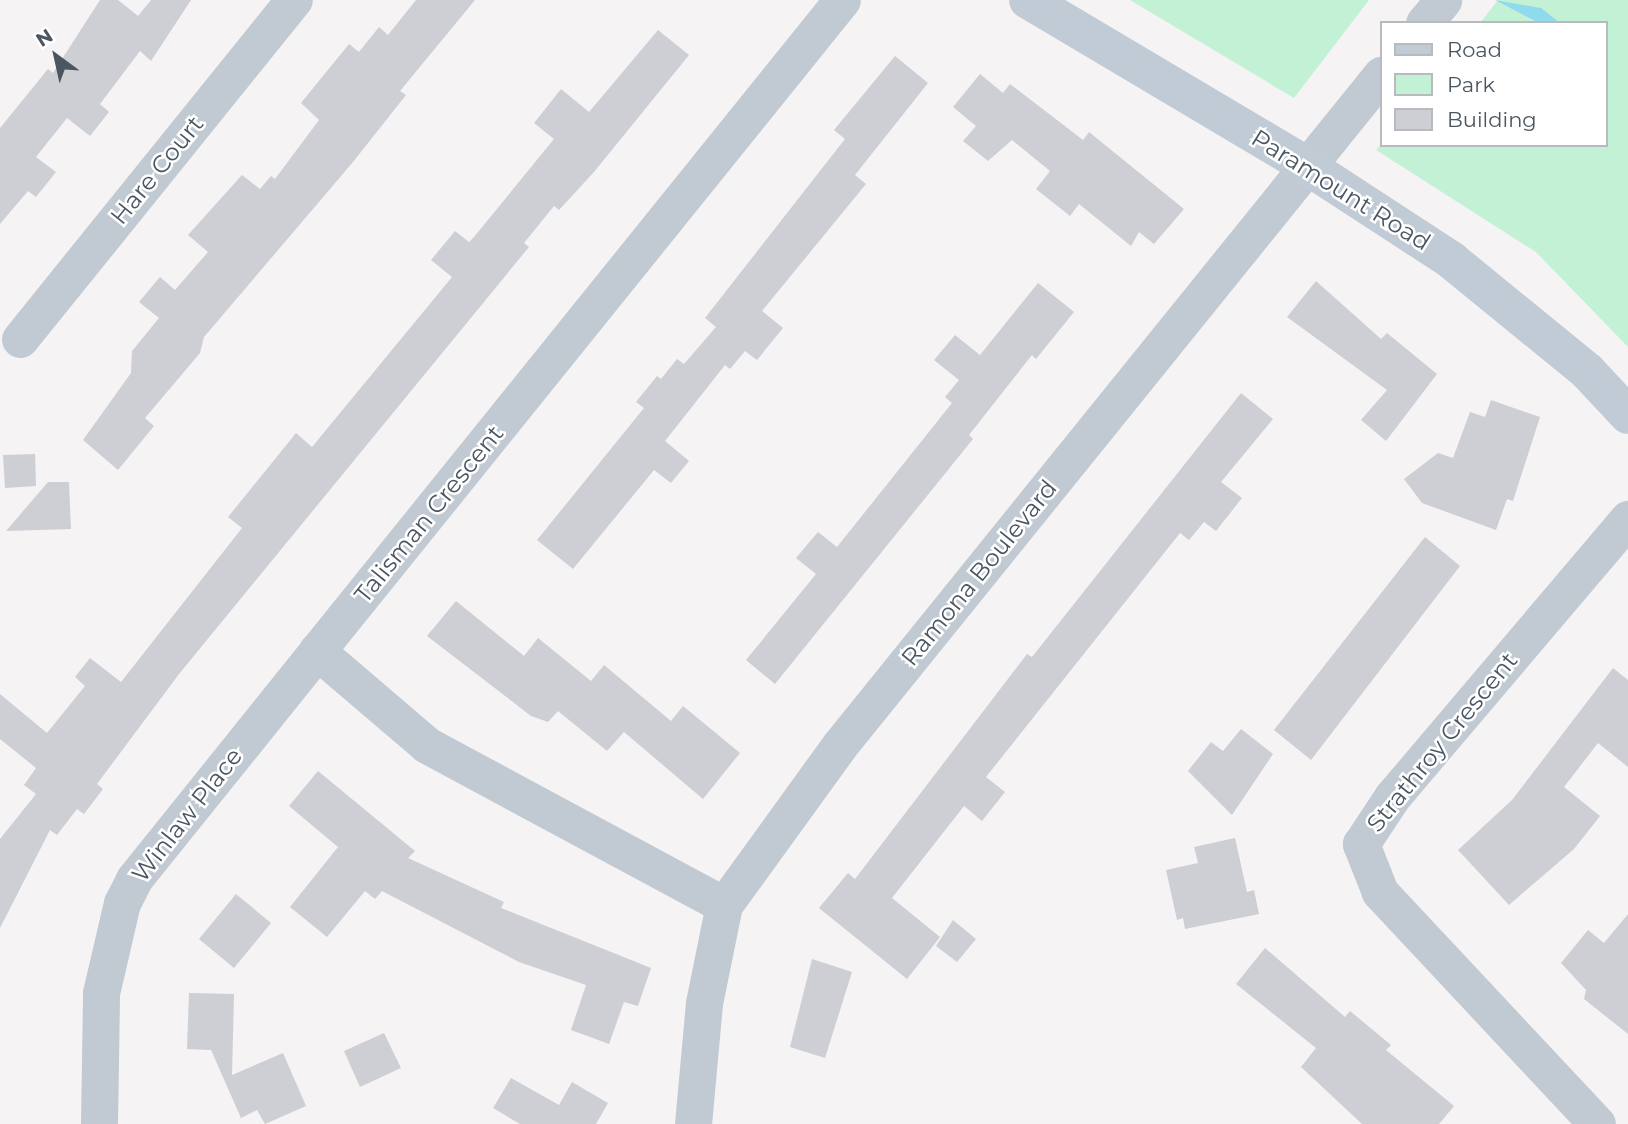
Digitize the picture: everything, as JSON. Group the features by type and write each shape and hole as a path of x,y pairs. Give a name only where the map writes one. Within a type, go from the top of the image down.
{"street":[{"name":"Hare Court","path":"20,339 293,0"},
{"name":"Talisman Crescent","path":"317,652 842,0"},
{"name":"Paramount Road","path":"1028,0 1304,164 1451,260 1587,372 1628,415"},
{"path":"1426,21 1443,0"},
{"name":"Ramona Boulevard","path":"692,1124 704,1003 724,905 839,746 1304,164 1380,76"},
{"name":"Strathroy Crescent","path":"1597,1124 1380,892 1361,844 1392,797 1628,519"},
{"path":"317,652 426,745 724,905"},
{"name":"Winlaw Place","path":"99,1124 101,993 122,903 134,878 317,652"}],"green space":[{"path":"1130,0 1369,0 1294,98"},
{"path":"1498,0 1628,0 1628,347 1536,252 1376,150 1380,145 1607,147 1607,21 1482,21"}],"water":[{"path":"1495,0 1541,8 1557,21 1535,21"}],"building":[{"path":"100,0 118,0 138,16 151,0 191,0 151,61 140,51 100,104 109,112 90,136 67,118 36,157 56,172 36,197 28,191 0,224 0,128 48,69 53,73"},
{"path":"416,0 475,0 400,91 406,95 353,162 204,337 200,353 145,418 154,426 118,470 83,440 131,373 132,351 159,318 139,302 160,277 175,290 208,252 188,235 242,175 260,189 271,176 275,179 319,120 301,103 349,44 359,52 379,27 388,35"},
{"path":"658,30 689,55 594,172 559,210 554,206 524,243 529,247 179,674 97,784 103,789 84,814 77,809 57,835 50,830 0,928 0,839 36,794 24,785 36,768 0,739 0,694 47,733 85,686 75,677 90,658 121,682 242,528 228,517 296,433 312,447 452,277 431,260 455,231 469,242 554,139 534,123 561,89 589,112"},
{"path":"895,56 928,83 855,175 866,184 762,311 783,328 757,360 745,351 730,369 725,365 665,441 689,461 671,483 654,470 573,569 537,540 644,408 636,402 657,376 661,379 677,359 684,364 716,327 705,318 845,139 834,130"},
{"path":"980,74 1003,93 1010,84 1083,140 1089,132 1184,209 1154,244 1139,232 1131,246 1079,204 1070,216 1036,189 1050,171 1012,140 988,161 963,141 976,126 953,107"},
{"path":"1316,281 1381,339 1387,333 1437,374 1386,441 1361,420 1387,390 1287,317"},
{"path":"1038,283 1074,312 1036,359 1032,355 969,435 973,439 775,684 746,660 816,574 796,558 818,532 837,547 952,403 945,397 959,380 934,360 955,335 980,355"},
{"path":"1241,393 1273,419 1221,482 1242,498 1216,531 1204,522 1189,540 1180,533 986,777 1005,792 982,821 964,806 892,898 940,937 907,979 819,908 848,873 855,879 1027,654 1032,657"},
{"path":"1491,400 1540,417 1513,501 1507,499 1496,530 1422,503 1404,479 1438,453 1453,458 1470,412 1485,417"},
{"path":"35,454 36,486 5,488 3,455"},
{"path":"48,482 69,482 71,529 6,531"},
{"path":"1425,537 1460,566 1311,760 1274,730"},
{"path":"456,601 524,656 538,638 591,681 604,665 671,721 683,706 740,753 703,799 624,732 607,751 558,711 548,722 531,716 427,636"},
{"path":"1613,668 1628,680 1628,767 1598,743 1564,787 1600,816 1574,849 1509,905 1458,850 1512,800"},
{"path":"1241,729 1273,754 1232,815 1188,771 1211,742 1223,751"},
{"path":"318,771 415,851 408,858 504,902 501,908 651,968 638,1006 624,1002 609,1044 571,1030 586,985 519,962 382,891 375,899 365,891 327,937 290,907 338,847 289,806"},
{"path":"1235,838 1247,892 1254,890 1259,914 1185,929 1183,918 1177,920 1166,870 1198,863 1194,847"},
{"path":"236,894 271,923 234,968 199,939"},
{"path":"1628,914 1628,1034 1584,999 1586,990 1561,963 1588,930 1604,943"},
{"path":"953,920 976,939 957,962 936,946"},
{"path":"1265,948 1345,1017 1350,1011 1391,1045 1386,1050 1454,1106 1439,1124 1362,1124 1301,1067 1316,1048 1236,984"},
{"path":"812,959 852,972 825,1058 790,1047"},
{"path":"189,993 234,994 232,1075 283,1053 306,1106 265,1124 257,1110 241,1118 211,1050 187,1049"},
{"path":"384,1033 401,1068 360,1087 344,1051"},
{"path":"511,1078 559,1105 572,1082 608,1103 596,1124 520,1124 493,1108"}]}
